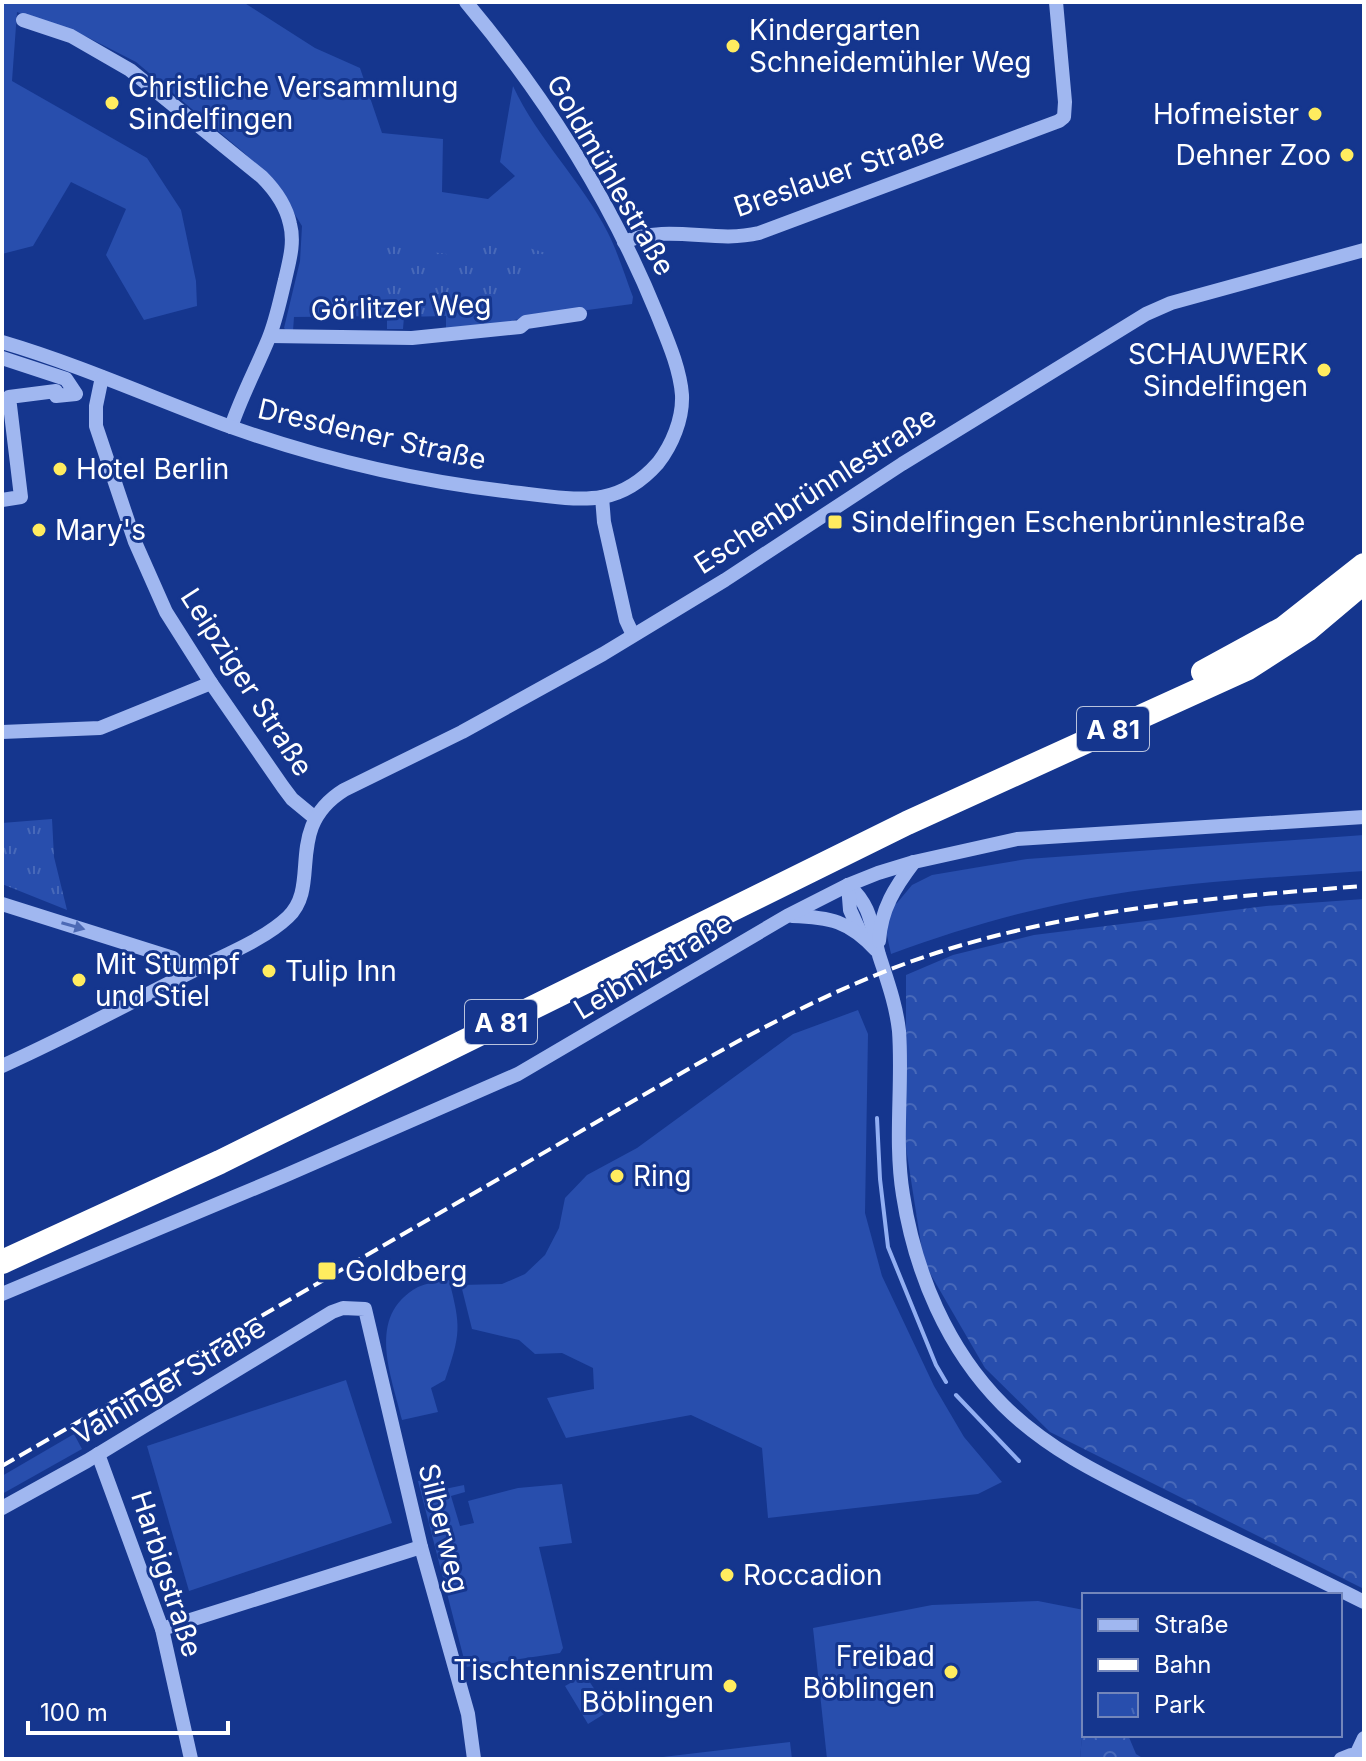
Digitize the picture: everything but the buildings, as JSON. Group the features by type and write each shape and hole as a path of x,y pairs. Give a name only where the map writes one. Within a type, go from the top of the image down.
{"highway":[{"name":"A 81","path":"2,1246 240,1136 887,815 1214,667 1284,628 1364,565"},
{"name":"A 81","path":"2,1262 220,1162 920,816 1248,668 1298,637 1364,582"}],"street":[{"name":"Goldmühlestraße","path":"466,2 530,84 578,160 624,242 662,327 679,376 682,397 674,436 664,455 637,483 602,497"},
{"name":"Breslauer Straße","path":"624,242 650,233 735,236 759,233 1011,140 1064,117 1056,2"},
{"path":"23,20 71,36 130,70 276,191 285,209 292,236 289,261 270,336 231,427"},
{"name":"Eschenbrünnlestraße","path":"315,818 329,801 344,790 537,692 725,580 891,471 1146,314 1171,303 1364,250"},
{"name":"Görlitzer Weg","path":"270,336 452,336 520,327 526,322 580,314"},
{"name":"Dresdener Straße","path":"2,342 231,427 320,455 494,489 602,497"},
{"path":"2,358 66,379 76,394 56,396 56,391 9,397 21,497 2,500"},
{"name":"Leipziger Straße","path":"102,377 96,406 96,426 135,542 166,612 292,799 315,818"},
{"path":"602,497 604,522 626,620 633,635"},
{"path":"2,732 100,728 211,683"},
{"name":"Leibnizstraße","path":"2,1294 311,1165 518,1074 787,916 848,885 914,862 1017,839 1364,817"},
{"path":"2,1066 188,973 272,929 289,916 300,895 310,830 315,818"},
{"path":"879,953 880,927 889,896 914,862"},
{"path":"848,885 850,910 861,934"},
{"path":"848,885 866,904 896,1006 899,1034 899,1163 919,1265 955,1343 978,1376 1036,1434 1081,1465 1364,1602"},
{"path":"2,904 158,952 173,958 188,973"},
{"path":"787,916 833,919 861,934 879,953"},
{"name":"Vaihinger Straße","path":"2,1508 98,1454 332,1312 343,1308 365,1309"},
{"name":"Silberweg","path":"365,1309 421,1547 468,1714 474,1759"},
{"name":"Harbigstraße","path":"98,1454 162,1629 191,1759"},
{"path":"162,1629 421,1547"},
{"path":"1353,1758 1364,1738"}],"green space":[{"path":"2,2 243,2 315,48 360,68 382,133 443,139 442,192 488,199 515,176 500,162 513,86 523,106 608,233 633,297 632,304 514,320 504,327 446,328 446,316 404,317 403,329 387,329 387,316 294,317 293,331 287,331 284,328 300,261 302,226 277,185 243,152 136,62 87,37 17,12 12,81 147,158 181,210 196,281 197,306 144,320 106,255 126,209 71,182 33,246 2,254"},
{"path":"480,234 546,253 522,298 500,299 463,316 378,312 381,245 454,255"},
{"path":"52,819 54,857 67,910 2,884 2,823"},
{"path":"1364,835 1364,871 1204,883 1109,895 998,919 891,954 886,931 891,907 912,885 932,875 1027,859"},
{"path":"1364,899 1364,1589 1050,1432 985,1368 924,1263 906,1148 906,975 953,955 1034,935 1266,906"},
{"path":"858,1010 868,1034 865,1213 882,1276 934,1386 964,1437 1002,1482 978,1494 768,1518 762,1448 691,1415 566,1438 547,1398 594,1389 593,1368 562,1353 535,1354 519,1340 472,1329 461,1285 502,1284 525,1274 545,1255 559,1228 565,1198 587,1175 637,1148 793,1034"},
{"path":"449,1280 458,1330 445,1380 431,1388 438,1412 402,1420 386,1348 392,1314 402,1299 418,1287"},
{"path":"346,1380 392,1523 189,1591 147,1446"},
{"path":"74,1434 82,1449 2,1494 2,1476"},
{"path":"437,1476 440,1490 464,1485 465,1492 451,1496 460,1526 474,1523 468,1501 518,1488 562,1484 572,1543 539,1547 563,1648 560,1653 466,1667 418,1481"},
{"name":"Freibad Böblingen","path":"1038,1601 1082,1610 1080,1759 827,1759 813,1628 932,1605"},
{"path":"585,1675 609,1711 588,1724 565,1686"},
{"path":"1082,1736 1129,1737 1136,1754 1144,1759 1080,1759"},
{"path":"790,1742 792,1759 646,1759"}],"waterway":[{"path":"877,1118 888,1247 936,1365 946,1382"},
{"path":"956,1395 1019,1461"}],"railway":[{"path":"2,1466 722,1050 812,1003 875,975 991,937 1096,915 1203,900 1364,886"}],"place":[{"name":"Kindergarten Schneidemühler Weg","path":"733,46"},
{"name":"Christliche Versammlung Sindelfingen","path":"112,103"},
{"name":"Hofmeister","path":"1315,114"},
{"name":"Dehner Zoo","path":"1347,155"},
{"name":"SCHAUWERK Sindelfingen","path":"1324,370"},
{"name":"Hotel Berlin","path":"60,469"},
{"name":"Sindelfingen Eschenbrünnlestraße","path":"835,522"},
{"name":"Mary's","path":"39,530"},
{"name":"Tulip Inn","path":"269,971"},
{"name":"Mit Stumpf und Stiel","path":"79,980"},
{"name":"Ring","path":"617,1176"},
{"name":"Goldberg","path":"327,1271"},
{"name":"Roccadion","path":"727,1575"},
{"name":"Freibad Böblingen","path":"951,1672"},
{"name":"Tischtenniszentrum Böblingen","path":"730,1686"}]}
